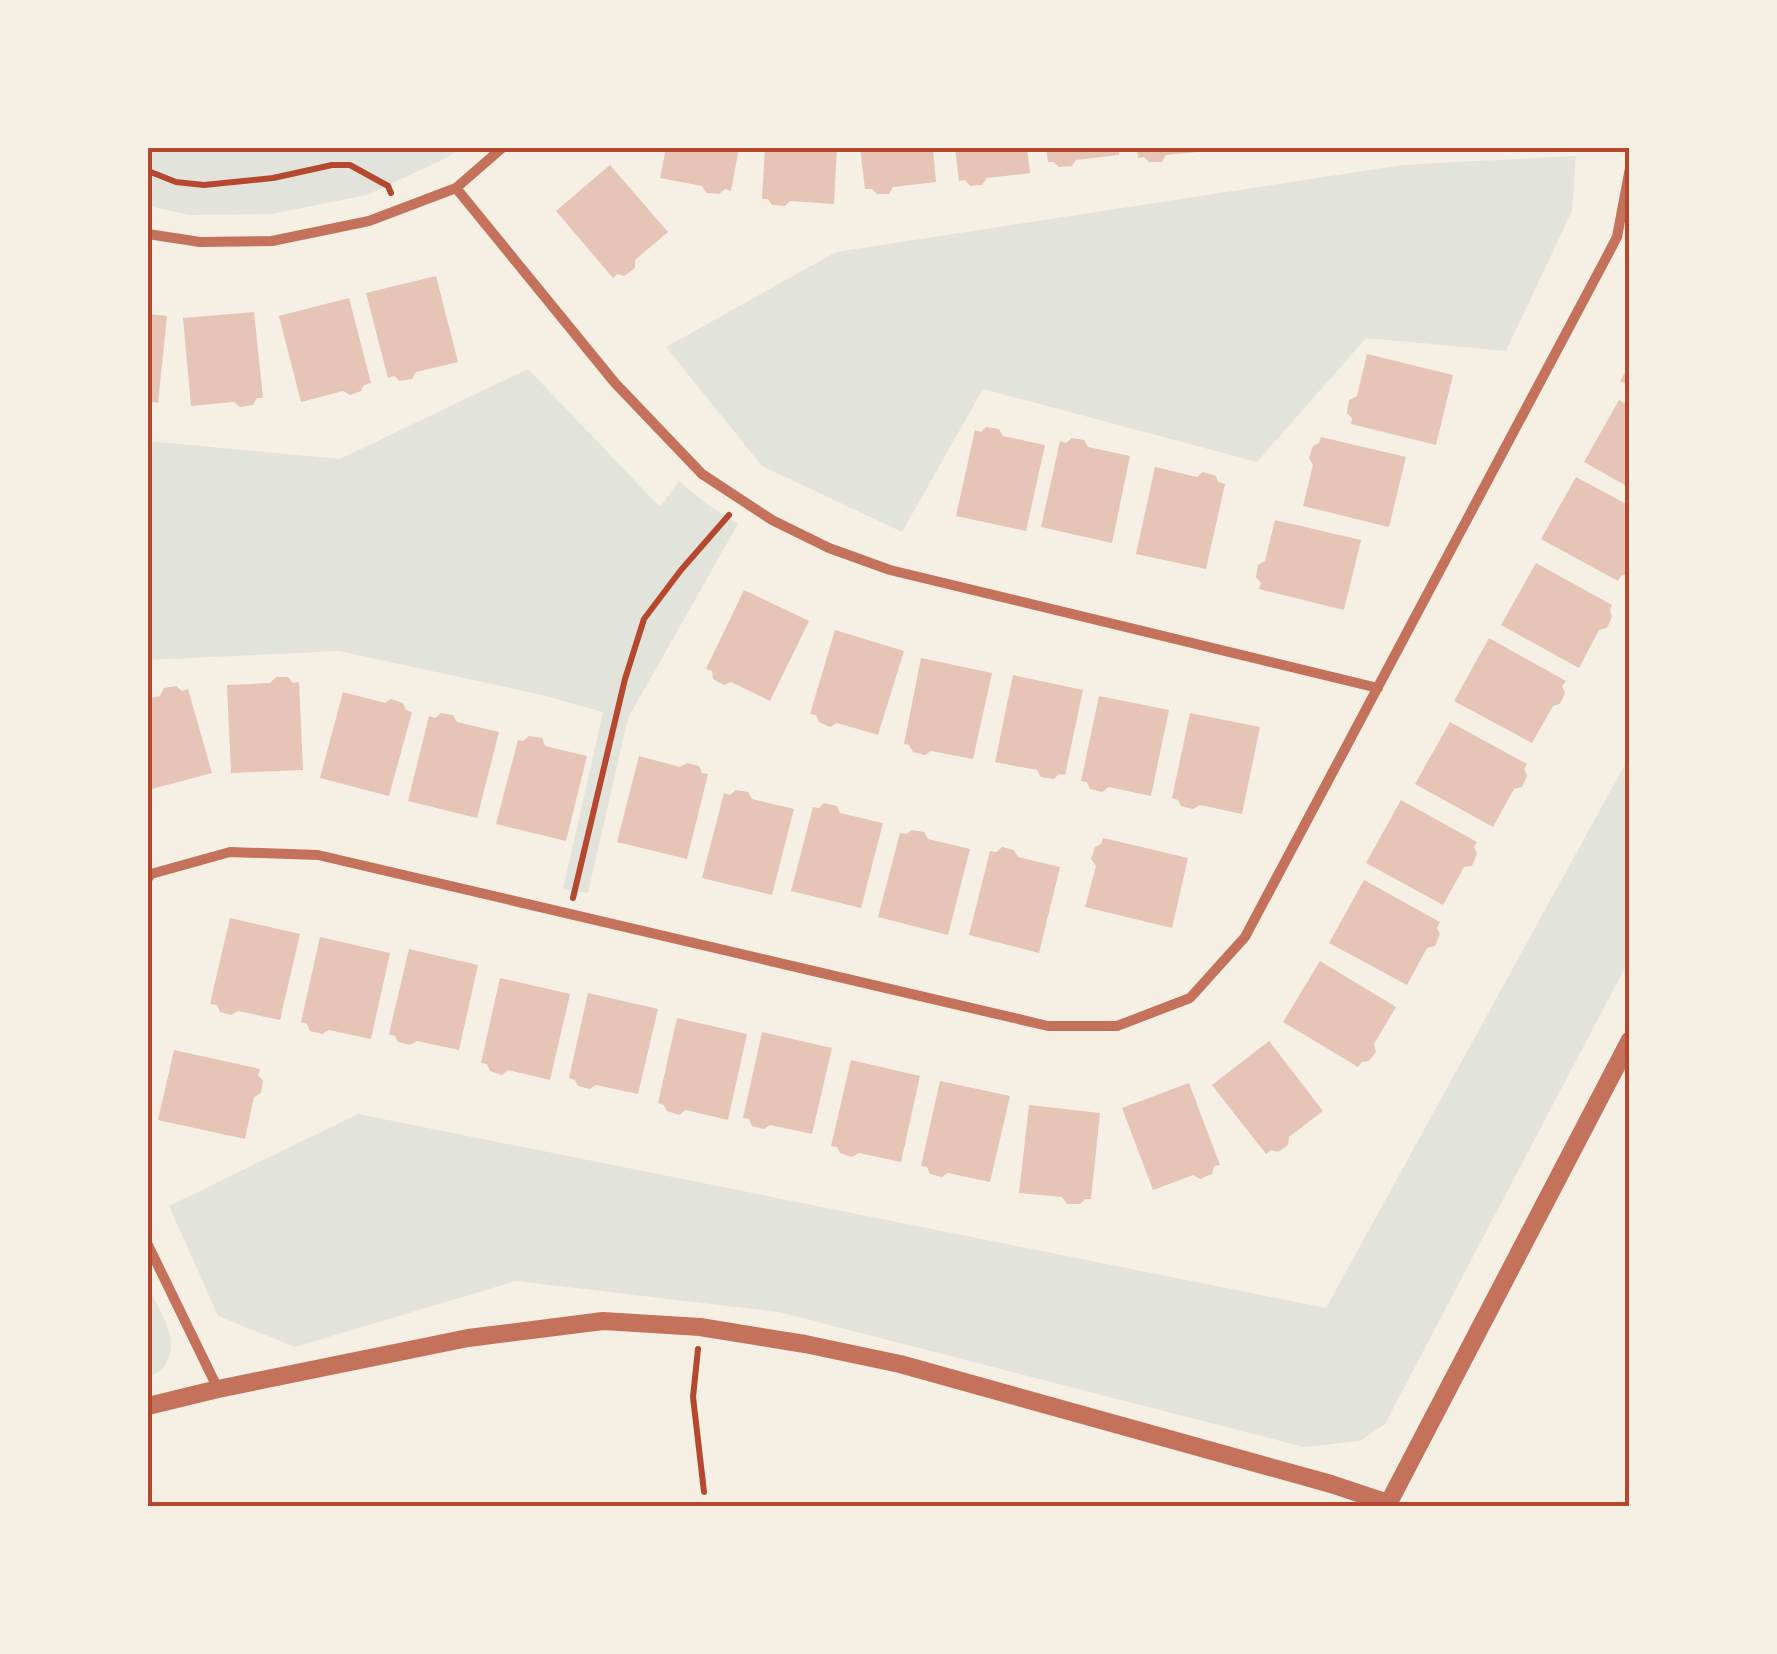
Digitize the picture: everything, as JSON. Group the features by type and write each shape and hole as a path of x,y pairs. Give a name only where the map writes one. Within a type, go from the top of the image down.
{"street":[{"path":"148,234 200,242 272,241 370,221 456,188 502,148"},
{"path":"148,878 230,852 318,855 1048,1026 1116,1026 1190,998 1246,936 1378,688 1617,237 1630,168"},
{"path":"456,188 615,382 702,474 772,520 830,548 890,570 1378,688"},
{"path":"148,1406 468,1338 604,1320 700,1326 900,1364 1331,1484 1387,1504 1630,1040"},
{"path":"148,1245 218,1389"}],"path":[{"path":"148,171 176,182 204,185 350,165 388,186 398,212"},
{"path":"570,914 625,678 644,618 742,500"},
{"path":"697,1351 693,1397 704,1492"}],"shaded area":[{"path":"148,148 462,148 367,195 272,214 190,215 148,206"},
{"path":"1576,156 1572,211 1506,351 1366,338 1257,462 983,389 902,532 762,466 666,347 836,252 1402,165"},
{"path":"528,369 660,507 679,481 738,524 628,718 588,893 563,889 603,712 339,651 148,660 148,441 340,459"},
{"path":"1629,757 1629,960 1385,1424 1360,1441 1304,1447 779,1312 516,1281 295,1347 218,1316 169,1206 358,1114 1326,1308"},
{"path":"148,1288 164,1317 171,1349 162,1369 148,1379"}],"building":[{"path":"666,148 739,148 731,191 707,193 702,186 660,178"},
{"path":"765,148 837,148 834,204 790,201 785,206 762,199"},
{"path":"860,148 933,148 936,182 893,187 889,194 865,189"},
{"path":"955,148 1027,148 1030,173 987,178 982,185 970,186 965,180 959,181"},
{"path":"1046,148 1118,148 1119,155 1076,160 1072,166 1059,167 1048,162"},
{"path":"1137,148 1209,151 1166,155 1162,162 1149,162 1138,158"},
{"path":"610,165 668,232 635,260 635,268 613,278 556,211"},
{"path":"436,276 458,362 416,372 412,379 388,378 366,293"},
{"path":"349,298 371,383 350,395 343,391 301,402 279,316"},
{"path":"254,312 263,398 240,407 234,402 191,406 183,318"},
{"path":"148,314 167,316 158,403 152,402 148,407"},
{"path":"1367,354 1453,375 1436,445 1351,424 1347,413 1349,400 1357,396"},
{"path":"1630,364 1630,386 1620,381"},
{"path":"1619,400 1630,406 1630,488 1584,462"},
{"path":"986,427 999,429 1003,436 1045,445 1026,531 956,516 975,430 981,432"},
{"path":"1321,437 1406,457 1389,527 1303,506 1313,465 1309,458"},
{"path":"1072,438 1084,440 1088,447 1130,456 1112,543 1041,527 1060,441 1066,443"},
{"path":"1155,467 1197,477 1203,472 1225,484 1206,569 1136,554"},
{"path":"1576,477 1630,506 1630,573 1618,581 1541,539"},
{"path":"1275,520 1361,540 1344,610 1259,589 1258,565 1265,561"},
{"path":"1536,563 1612,605 1607,628 1599,630 1579,668 1501,625"},
{"path":"744,590 809,621 770,701 731,682 724,685 706,669"},
{"path":"835,630 904,651 878,735 837,723 830,727 810,714"},
{"path":"1489,638 1566,681 1560,704 1553,706 1532,743 1454,701"},
{"path":"921,658 992,673 973,759 931,751 925,755 904,744"},
{"path":"1013,675 1083,690 1065,775 1054,779 1041,777 1037,770 995,762"},
{"path":"276,677 299,682 303,770 231,773 227,685 270,683"},
{"path":"176,686 182,691 188,689 212,773 148,790 148,699 160,696 164,688"},
{"path":"343,692 385,703 391,699 412,712 389,796 320,778"},
{"path":"1099,696 1169,710 1151,796 1109,787 1102,792 1081,781"},
{"path":"441,713 453,715 457,722 499,732 477,818 408,801 429,716 435,718"},
{"path":"1190,713 1260,727 1242,814 1200,805 1193,809 1172,798"},
{"path":"1450,722 1527,764 1522,787 1514,789 1493,827 1415,784"},
{"path":"529,736 542,738 545,746 587,756 566,841 496,824 518,740"},
{"path":"639,756 680,767 687,763 699,766 702,773 708,774 687,859 617,842"},
{"path":"736,790 748,792 752,799 794,809 772,895 702,878 724,793 730,795"},
{"path":"1401,800 1477,842 1472,866 1464,867 1443,905 1366,863"},
{"path":"824,803 837,806 840,813 883,823 861,908 791,891 813,807"},
{"path":"924,832 928,839 970,849 948,935 878,917 900,833"},
{"path":"1103,838 1188,858 1172,928 1085,907 1096,866 1091,859"},
{"path":"1002,847 1014,850 1018,857 1060,867 1039,953 969,935 990,851"},
{"path":"1364,880 1440,922 1435,946 1427,948 1407,985 1329,943"},
{"path":"230,918 300,934 280,1020 238,1011 231,1015 210,1004"},
{"path":"320,937 390,953 371,1039 329,1030 322,1034 310,1031 301,1022"},
{"path":"409,949 478,965 459,1050 417,1041 410,1045 389,1034"},
{"path":"1320,961 1396,1007 1374,1044 1376,1052 1358,1067 1283,1022"},
{"path":"500,978 570,994 550,1080 508,1070 502,1075 481,1063"},
{"path":"588,993 658,1009 638,1094 596,1085 590,1089 569,1078"},
{"path":"677,1018 747,1034 728,1120 686,1110 679,1115 658,1103"},
{"path":"762,1032 832,1048 812,1134 770,1125 764,1129 743,1118"},
{"path":"1269,1041 1323,1111 1289,1137 1288,1145 1266,1154 1212,1085"},
{"path":"174,1050 260,1069 261,1093 254,1097 245,1139 158,1120"},
{"path":"851,1060 920,1076 901,1162 859,1153 852,1157 831,1146"},
{"path":"940,1081 1010,1096 990,1182 948,1173 942,1177 921,1166"},
{"path":"1189,1083 1220,1165 1200,1179 1193,1175 1153,1190 1122,1108"},
{"path":"1029,1105 1100,1113 1091,1199 1067,1204 1062,1197 1019,1193"}]}
